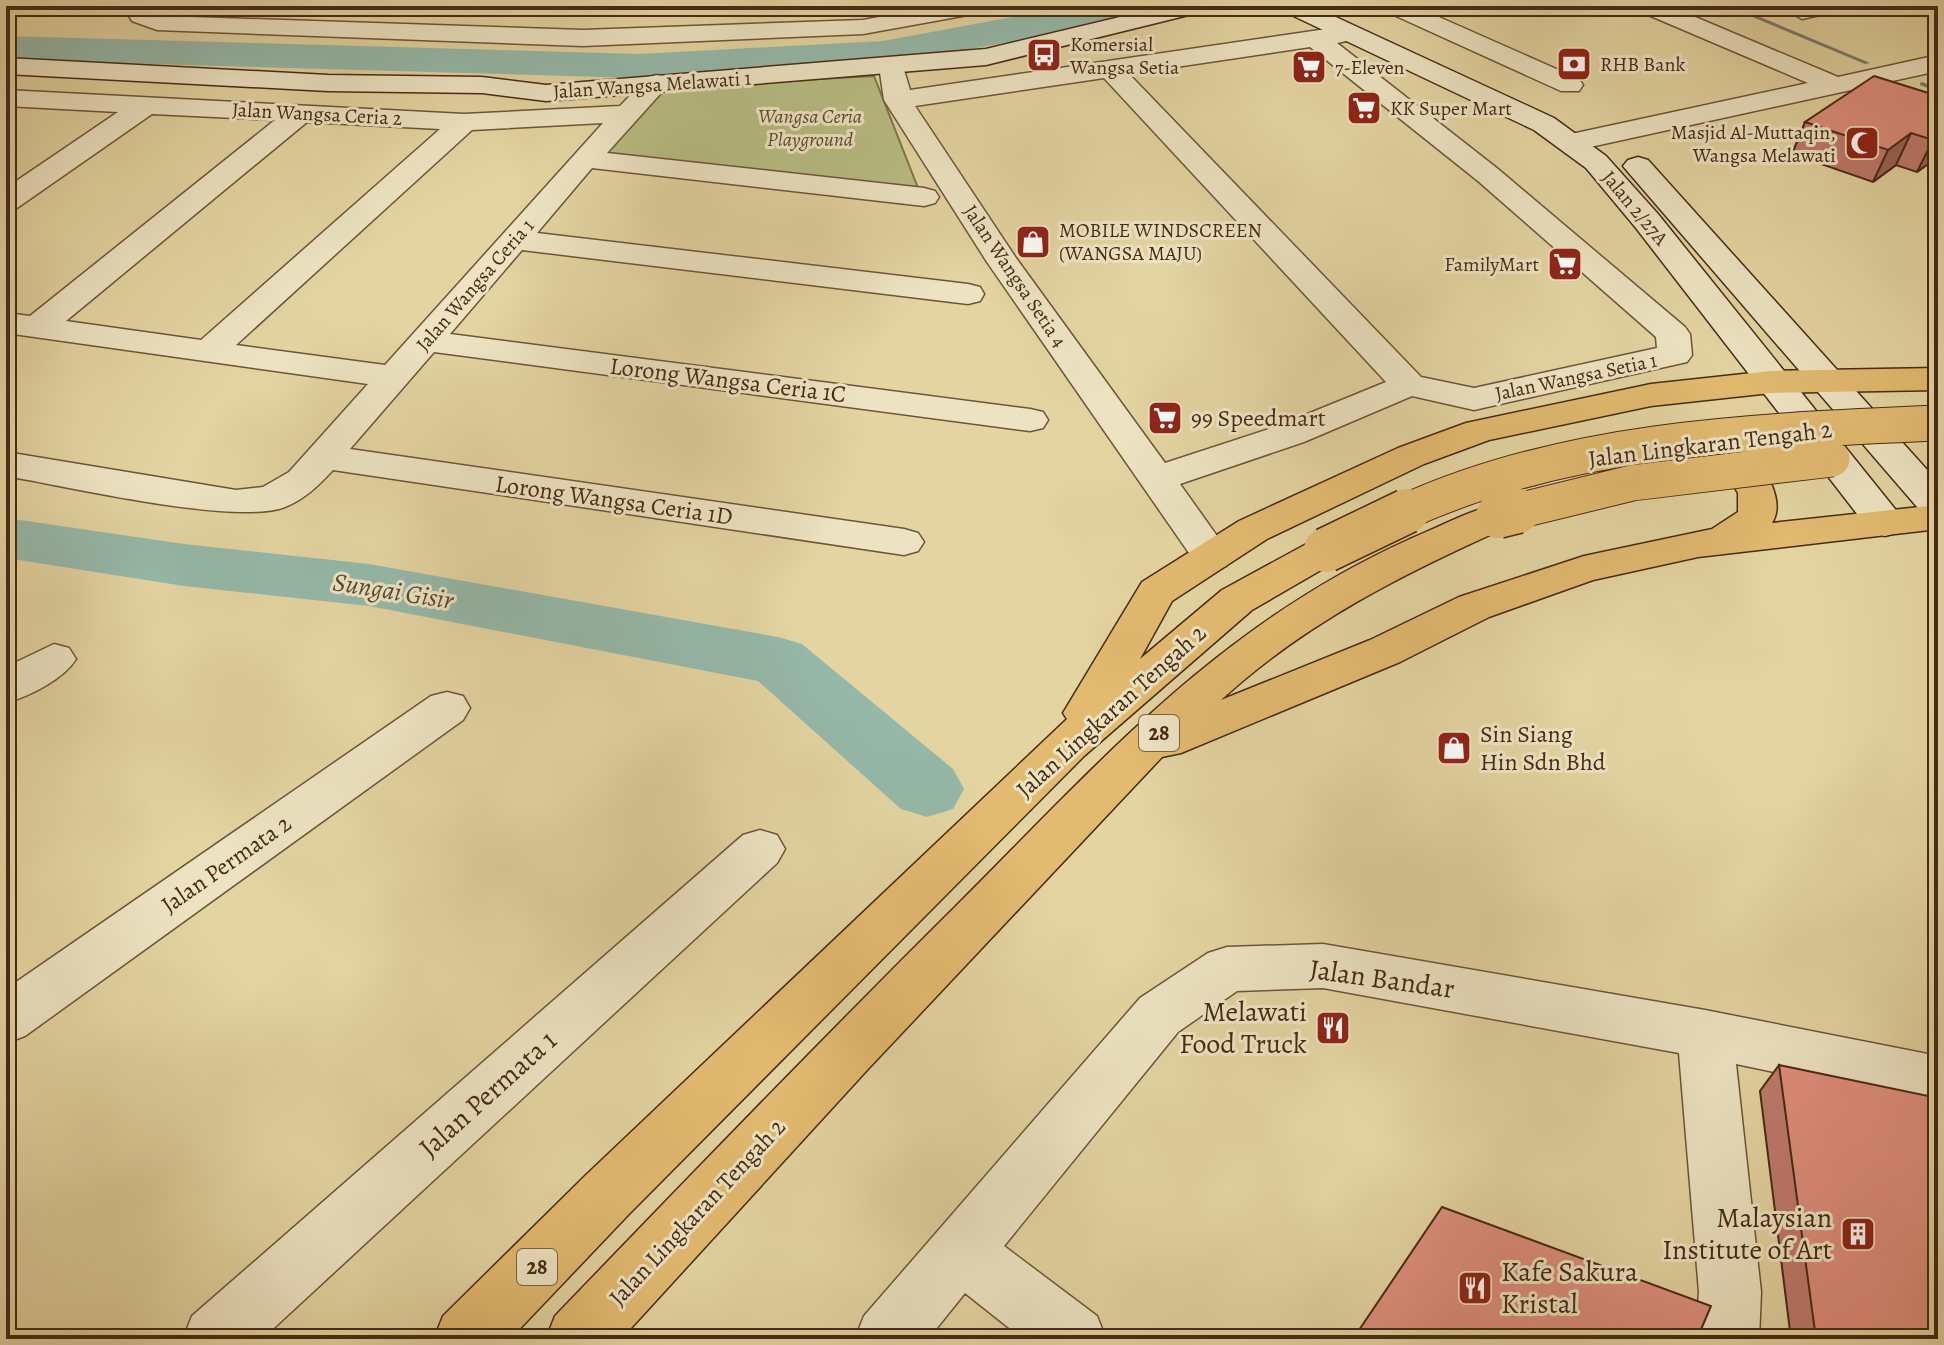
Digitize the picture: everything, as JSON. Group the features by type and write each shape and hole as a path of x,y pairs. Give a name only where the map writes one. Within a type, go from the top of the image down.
{"highway":[{"path":"1068,744 1157,592 1253,530 1411,456 1479,431 1651,395 1771,382 1938,379"},
{"path":"1651,395 1716,428 1736,454 1757,493 1758,514 1747,527 1720,542"},
{"name":"Jalan Lingkaran Tengah 2","path":"466,1339 1068,744 1237,600 1326,550 1433,500 1547,466 1737,437 1938,423"},
{"name":"Jalan Lingkaran Tengah 2","path":"578,1339 874,1023 1140,751 1209,686 1281,628 1362,577 1498,516 1576,495 1704,472 1938,452"},
{"path":"1140,751 1385,651 1474,607 1584,569 1720,542 1938,517"}],"street":[{"path":"157,15 583,38 863,27 979,6"},
{"name":"Jalan Wangsa Melawati 1","path":"6,66 328,83 482,85 546,93 986,57 1196,6"},
{"name":"Jalan 2/27A","path":"1292,6 1544,124 1572,142 1623,191 1885,523"},
{"name":"Jalan 2/27A","path":"1333,6 1512,88 1604,137 1633,161 1831,381 1938,506"},
{"path":"1394,6 1570,85"},
{"path":"1648,6 1837,86"},
{"path":"1802,12 1829,6"},
{"path":"898,100 1349,34"},
{"name":"Jalan Wangsa Setia 1","path":"1317,40 1488,175 1673,334 1675,355 1474,399 1409,385"},
{"name":"Jalan Wangsa Setia 4","path":"892,66 898,100 1003,262 1212,557"},
{"path":"1572,142 1932,68"},
{"path":"1111,70 1409,385 1291,434 1155,479"},
{"name":"Jalan Wangsa Ceria 1","path":"6,464 236,502 272,498 303,480 585,159 657,83"},
{"name":"Jalan Wangsa Ceria 2","path":"6,98 464,122 628,114"},
{"path":"6,202 147,105"},
{"path":"22,325 300,114"},
{"path":"209,351 464,122"},
{"path":"585,159 924,197"},
{"path":"515,240 968,294"},
{"path":"22,325 395,377"},
{"name":"Lorong Wangsa Ceria 1C","path":"426,341 1030,420"},
{"name":"Lorong Wangsa Ceria 1D","path":"325,457 904,542"},
{"path":"6,687 54,659"},
{"name":"Jalan Permata 2","path":"6,1019 447,708"},
{"name":"Jalan Permata 1","path":"215,1339 760,849"},
{"name":"Jalan Bandar","path":"887,1339 1159,1015 1227,969 1323,966 1705,1034 1938,1081"},
{"path":"1705,1034 1730,1292 1727,1339"},
{"path":"960,1250 1074,1339"}],"green space":[{"name":"Wangsa Ceria Playground","path":"874,76 920,193 593,158 653,88"}],"building":[{"path":"1874,76 1938,96 1938,136 1933,140 1911,133 1888,150 1805,122"},
{"name":"Malaysian Institute of Art","path":"1779,1065 1938,1098 1938,1339 1816,1339"},
{"path":"1442,1207 1711,1306 1697,1339 1353,1339"}],"waterway":[{"path":"6,48 639,66 883,53 1068,20 1110,6"},
{"path":"1729,6 1867,63"},
{"path":"1922,84 1938,90"},
{"name":"Sungai Gisir","path":"6,538 184,565 369,585 778,661 927,789"}],"place":[{"name":"Komersial Wangsa Setia","path":"1044,55"},
{"name":"RHB Bank","path":"1574,64"},
{"name":"7-Eleven","path":"1309,67"},
{"name":"KK Super Mart","path":"1364,108"},
{"name":"Masjid Al-Muttaqin, Wangsa Melawati","path":"1862,143"},
{"name":"MOBILE WINDSCREEN (WANGSA MAJU)","path":"1033,242"},
{"name":"FamilyMart","path":"1565,264"},
{"name":"99 Speedmart","path":"1165,418"},
{"name":"Sin Siang Hin Sdn Bhd","path":"1454,748"},
{"name":"Melawati Food Truck","path":"1333,1028"},
{"name":"Malaysian Institute of Art","path":"1858,1234"},
{"name":"Kafe Sakura Kristal","path":"1475,1288"}]}
